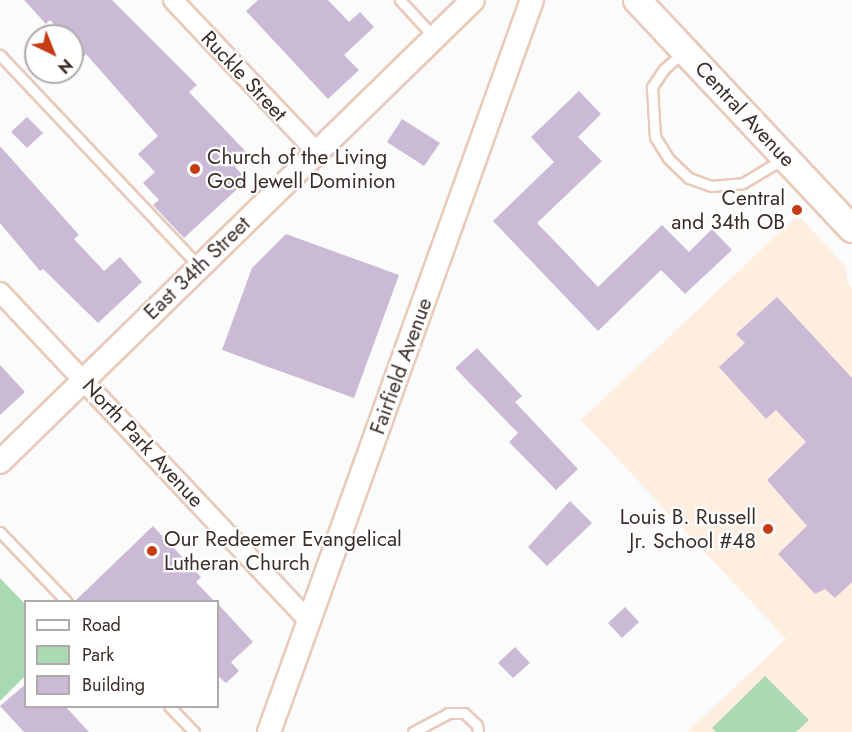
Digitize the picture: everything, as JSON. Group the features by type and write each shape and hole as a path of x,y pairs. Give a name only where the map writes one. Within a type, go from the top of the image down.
{"main road":[{"name":"Central Avenue","path":"637,0 852,229"}],"street":[{"name":"Ruckle Street","path":"173,0 316,151"},
{"name":"East 34th Street","path":"0,462 473,0"},
{"name":"Fairfield Avenue","path":"269,732 532,0"},
{"name":"North Park Avenue","path":"0,292 310,622"}],"lane":[{"path":"400,0 435,37"},
{"path":"684,50 664,69 652,87 656,137 668,158 689,178 711,186 743,183 785,158"},
{"path":"0,55 199,266"},
{"path":"0,532 65,600"},
{"path":"171,708 194,732"},
{"path":"413,732 448,712 464,713 477,724 478,732"}],"shaded area":[{"name":"Louis B. Russell Jr. School #48","path":"798,215 846,267 847,282 852,288 852,732 687,732 786,639 581,420"}],"green space":[{"path":"0,578 24,603 24,677 0,701"},
{"path":"765,676 809,720 796,732 716,732 712,728"}],"building":[{"path":"24,0 112,0 197,85 189,92 248,154 235,167 247,180 184,238 153,205 159,200 143,183 155,172 138,154 158,136 86,54 84,57 84,24 54,24 50,20 46,24"},
{"path":"258,0 328,0 349,22 360,12 374,27 344,55 359,70 328,99 246,11"},
{"path":"579,91 601,114 578,137 602,161 537,223 598,287 662,225 689,252 712,229 732,250 685,294 661,270 598,331 493,221 554,162 531,137"},
{"path":"27,117 43,133 27,148 11,132"},
{"path":"402,119 440,143 424,166 387,142"},
{"path":"0,146 79,235 74,239 104,271 120,257 142,282 98,323 43,269 40,271 0,223"},
{"path":"286,234 399,275 354,398 222,350 252,268"},
{"path":"777,297 852,378 852,582 835,598 825,589 815,594 778,554 807,526 767,480 806,442 776,410 766,419 719,367 745,343 736,334"},
{"path":"477,348 522,396 515,402 578,469 556,490 509,442 518,433 455,368"},
{"path":"0,365 25,392 0,415"},
{"path":"570,501 592,523 547,566 528,547"},
{"name":"Our Redeemer Evangelical Lutheran Church","path":"153,526 201,577 196,582 213,600 76,600"},
{"name":"Our Redeemer Evangelical Lutheran Church","path":"219,605 253,642 231,662 239,671 226,683 219,677"},
{"path":"625,607 639,622 622,638 608,623"},
{"path":"515,647 530,663 513,678 498,663"},
{"path":"24,686 24,708 67,708 89,732 24,732 0,706"}],"place":[{"name":"Church of the Living God Jewell Dominion","path":"195,169"},
{"name":"Central and 34th OB","path":"797,210"},
{"name":"Louis B. Russell Jr. School #48","path":"768,529"},
{"name":"Our Redeemer Evangelical Lutheran Church","path":"152,551"}]}
